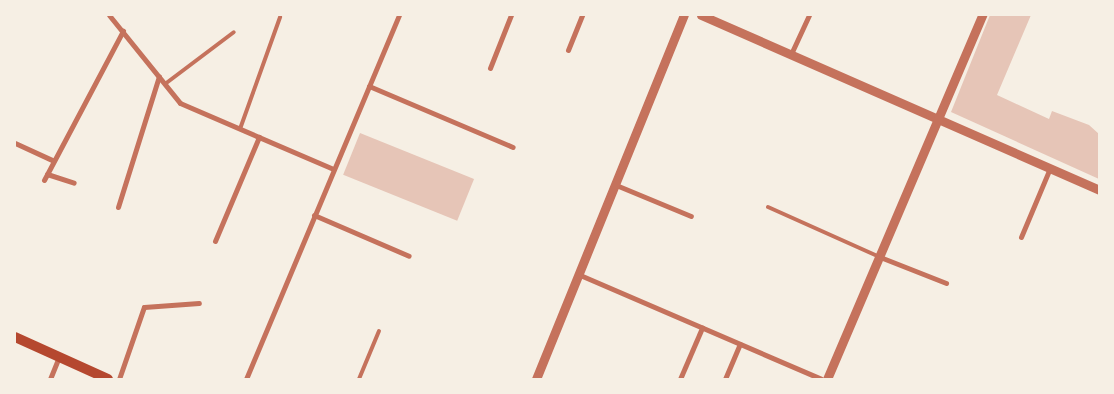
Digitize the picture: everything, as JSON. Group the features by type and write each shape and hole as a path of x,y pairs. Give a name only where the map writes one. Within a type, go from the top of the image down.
{"main road":[{"path":"15,337 108,379"}],"street":[{"path":"109,15 180,103 333,169"},
{"path":"246,379 399,15"},
{"path":"490,68 511,15"},
{"path":"568,50 582,15"},
{"path":"536,379 580,275 684,15"},
{"path":"701,15 1099,190"},
{"path":"791,54 809,15"},
{"path":"827,379 940,120 982,15"},
{"path":"74,183 45,177 52,160 122,31"},
{"path":"118,207 158,76"},
{"path":"369,86 513,147"},
{"path":"215,241 259,137"},
{"path":"15,143 52,160"},
{"path":"1021,237 1050,168"},
{"path":"616,185 691,216"},
{"path":"314,215 409,256"},
{"path":"880,257 946,284"},
{"path":"580,275 821,379"},
{"path":"119,379 144,307 199,302"},
{"path":"680,379 702,328"},
{"path":"725,379 740,344"},
{"path":"50,379 59,357"}],"lane":[{"path":"240,129 280,17"},
{"path":"165,84 234,32"},
{"path":"768,207 880,257"},
{"path":"358,379 379,331"}],"building":[{"path":"990,15 1031,15 997,95 1049,119 1052,111 1089,125 1099,134 1099,179 951,112"},
{"path":"360,133 474,179 457,221 343,175"}]}
